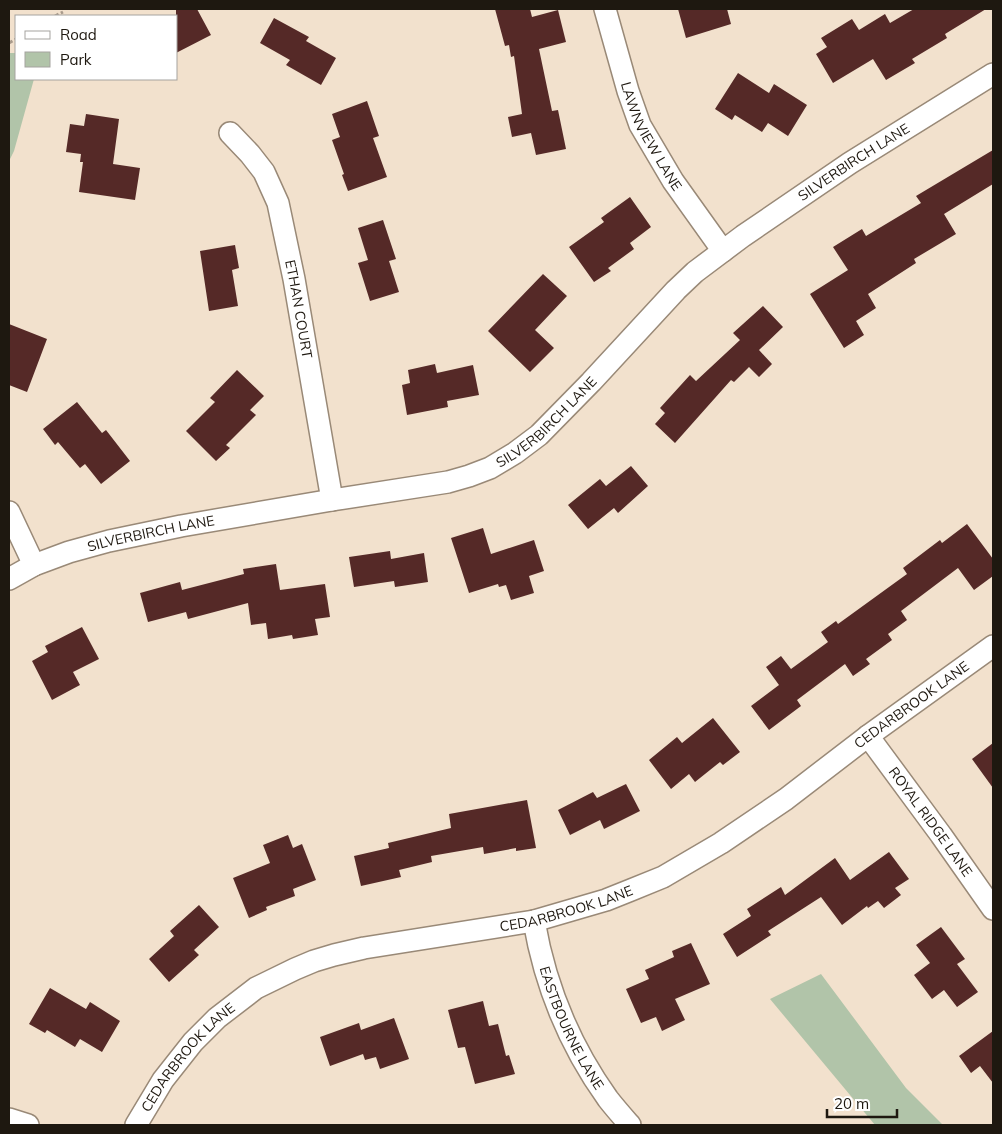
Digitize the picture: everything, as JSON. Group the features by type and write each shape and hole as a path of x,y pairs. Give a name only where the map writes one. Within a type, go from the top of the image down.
{"street":[{"name":"LAWNVIEW LANE","path":"605,9 628,91 640,125 673,181 723,251"},
{"name":"SILVERBIRCH LANE","path":"9,579 34,565 69,552 109,541 181,526 448,482 490,468 515,453 539,435 567,408 695,272 850,163 993,74"},
{"name":"ETHAN COURT","path":"230,133 264,172 278,203 294,279 332,500"},
{"path":"9,512 34,565"},
{"name":"CEDARBROOK LANE","path":"136,1125 163,1080 193,1042 217,1018 256,988 314,961 364,948 534,921 606,900 663,876 721,843 786,799 868,736 993,646"},
{"name":"ROYAL RIDGE LANE","path":"868,736 993,909"},
{"name":"EASTBOURNE LANE","path":"534,921 538,942 555,1000 570,1036 588,1069 630,1125"},
{"path":"9,1119 28,1125"}],"path":[{"path":"57,15 63,12"}],"green space":[{"path":"9,53 15,53 15,80 34,80 14,151 9,161"},
{"path":"821,974 906,1088 943,1125 875,1125 770,999"}],"building":[{"path":"176,9 197,9 211,35 178,52 178,15 176,15"},
{"path":"495,9 530,9 532,17 558,10 566,42 539,49 552,111 558,110 566,149 536,155 531,133 512,137 508,117 522,114 514,56 511,57 509,45 505,46"},
{"path":"678,9 727,9 731,24 686,38"},
{"path":"914,9 986,9 945,34 947,38 912,59 915,63 886,80 873,59 833,83 816,54 827,47 821,38 852,19 859,30 885,14 890,23"},
{"path":"274,18 309,37 306,41 336,58 321,85 286,65 290,60 260,43"},
{"path":"738,73 769,93 774,84 807,105 788,136 768,123 762,132 735,115 732,120 715,109"},
{"path":"367,101 379,136 373,138 387,177 348,191 332,140 340,137 332,114"},
{"path":"86,114 119,119 113,164 140,168 135,200 79,192 83,162 80,162 81,154 66,152 70,124 84,126"},
{"path":"993,150 993,184 944,214 956,234 914,259 916,263 868,294 876,308 856,321 864,335 844,348 810,294 848,270 833,247 862,229 866,236 921,203 916,196"},
{"path":"630,197 651,227 630,243 634,249 608,268 611,271 594,282 569,247 604,222 601,218"},
{"path":"383,220 396,259 389,261 399,292 370,301 358,263 368,260 358,228"},
{"path":"235,245 239,268 232,270 238,306 209,311 200,251"},
{"path":"543,274 567,296 535,330 554,348 530,372 488,331"},
{"path":"763,306 783,327 759,350 772,364 759,377 749,367 734,382 731,380 675,443 655,424 665,413 660,408 690,375 696,381 740,340 733,333"},
{"path":"9,324 47,339 27,392 9,385"},
{"path":"435,364 437,373 473,365 479,395 447,401 448,407 407,415 402,385 410,383 408,370"},
{"path":"237,370 264,396 250,410 256,415 226,445 230,448 216,461 186,431 215,402 210,398"},
{"path":"77,402 102,433 106,430 130,461 101,484 85,464 80,468 58,442 55,445 43,429"},
{"path":"631,466 648,486 618,513 614,508 588,529 568,505 600,479 606,486"},
{"path":"967,524 993,559 993,576 974,590 958,568 901,611 907,620 888,634 892,640 866,659 870,664 853,676 845,664 797,700 801,706 769,730 751,706 779,685 766,667 781,656 791,669 828,642 821,632 836,621 838,624 907,574 903,568 940,540 942,543"},
{"path":"483,528 491,554 534,540 544,571 529,576 534,593 511,600 506,585 499,587 498,584 469,593 451,538"},
{"path":"390,551 391,559 424,553 428,582 395,587 394,581 354,587 349,557"},
{"path":"276,564 280,590 325,584 330,617 315,619 318,635 293,639 292,635 268,639 266,623 251,625 248,603 188,619 186,612 148,622 140,593 180,582 182,590 244,574 243,569"},
{"path":"82,627 99,659 73,672 80,685 52,700 32,661 48,652 45,646"},
{"path":"713,718 740,752 723,765 720,762 695,782 689,774 671,789 649,760 677,737 682,743"},
{"path":"993,743 993,788 972,759"},
{"path":"626,784 640,811 604,829 600,820 570,835 558,810 593,792 597,798"},
{"path":"527,800 536,848 516,851 516,848 484,854 483,847 431,856 432,862 399,870 401,877 361,886 354,856 389,848 388,843 451,828 449,814"},
{"path":"288,835 293,848 302,844 316,880 293,889 295,896 266,907 267,910 249,918 233,878 270,863 263,845"},
{"path":"889,852 909,879 895,888 901,895 884,908 878,901 868,908 867,906 842,925 821,897 768,931 771,935 737,957 723,934 751,916 747,909 781,887 785,895 835,858 850,880"},
{"path":"199,905 219,927 194,950 199,955 169,982 149,959 174,936 170,931"},
{"path":"941,927 965,959 957,964 978,992 957,1007 944,990 932,999 914,975 930,963 916,945"},
{"path":"691,943 710,984 675,999 685,1020 662,1031 656,1017 641,1023 626,989 649,979 645,970 674,957 672,951"},
{"path":"50,988 86,1009 90,1002 120,1021 102,1052 80,1039 75,1047 47,1030 45,1033 29,1024"},
{"path":"483,1001 489,1026 498,1024 506,1056 509,1055 515,1074 475,1084 465,1047 458,1048 448,1010"},
{"path":"394,1018 409,1059 380,1069 376,1057 365,1060 363,1054 330,1066 320,1037 359,1023 361,1030"},
{"path":"993,1031 993,1083 980,1066 971,1073 959,1056"}]}
